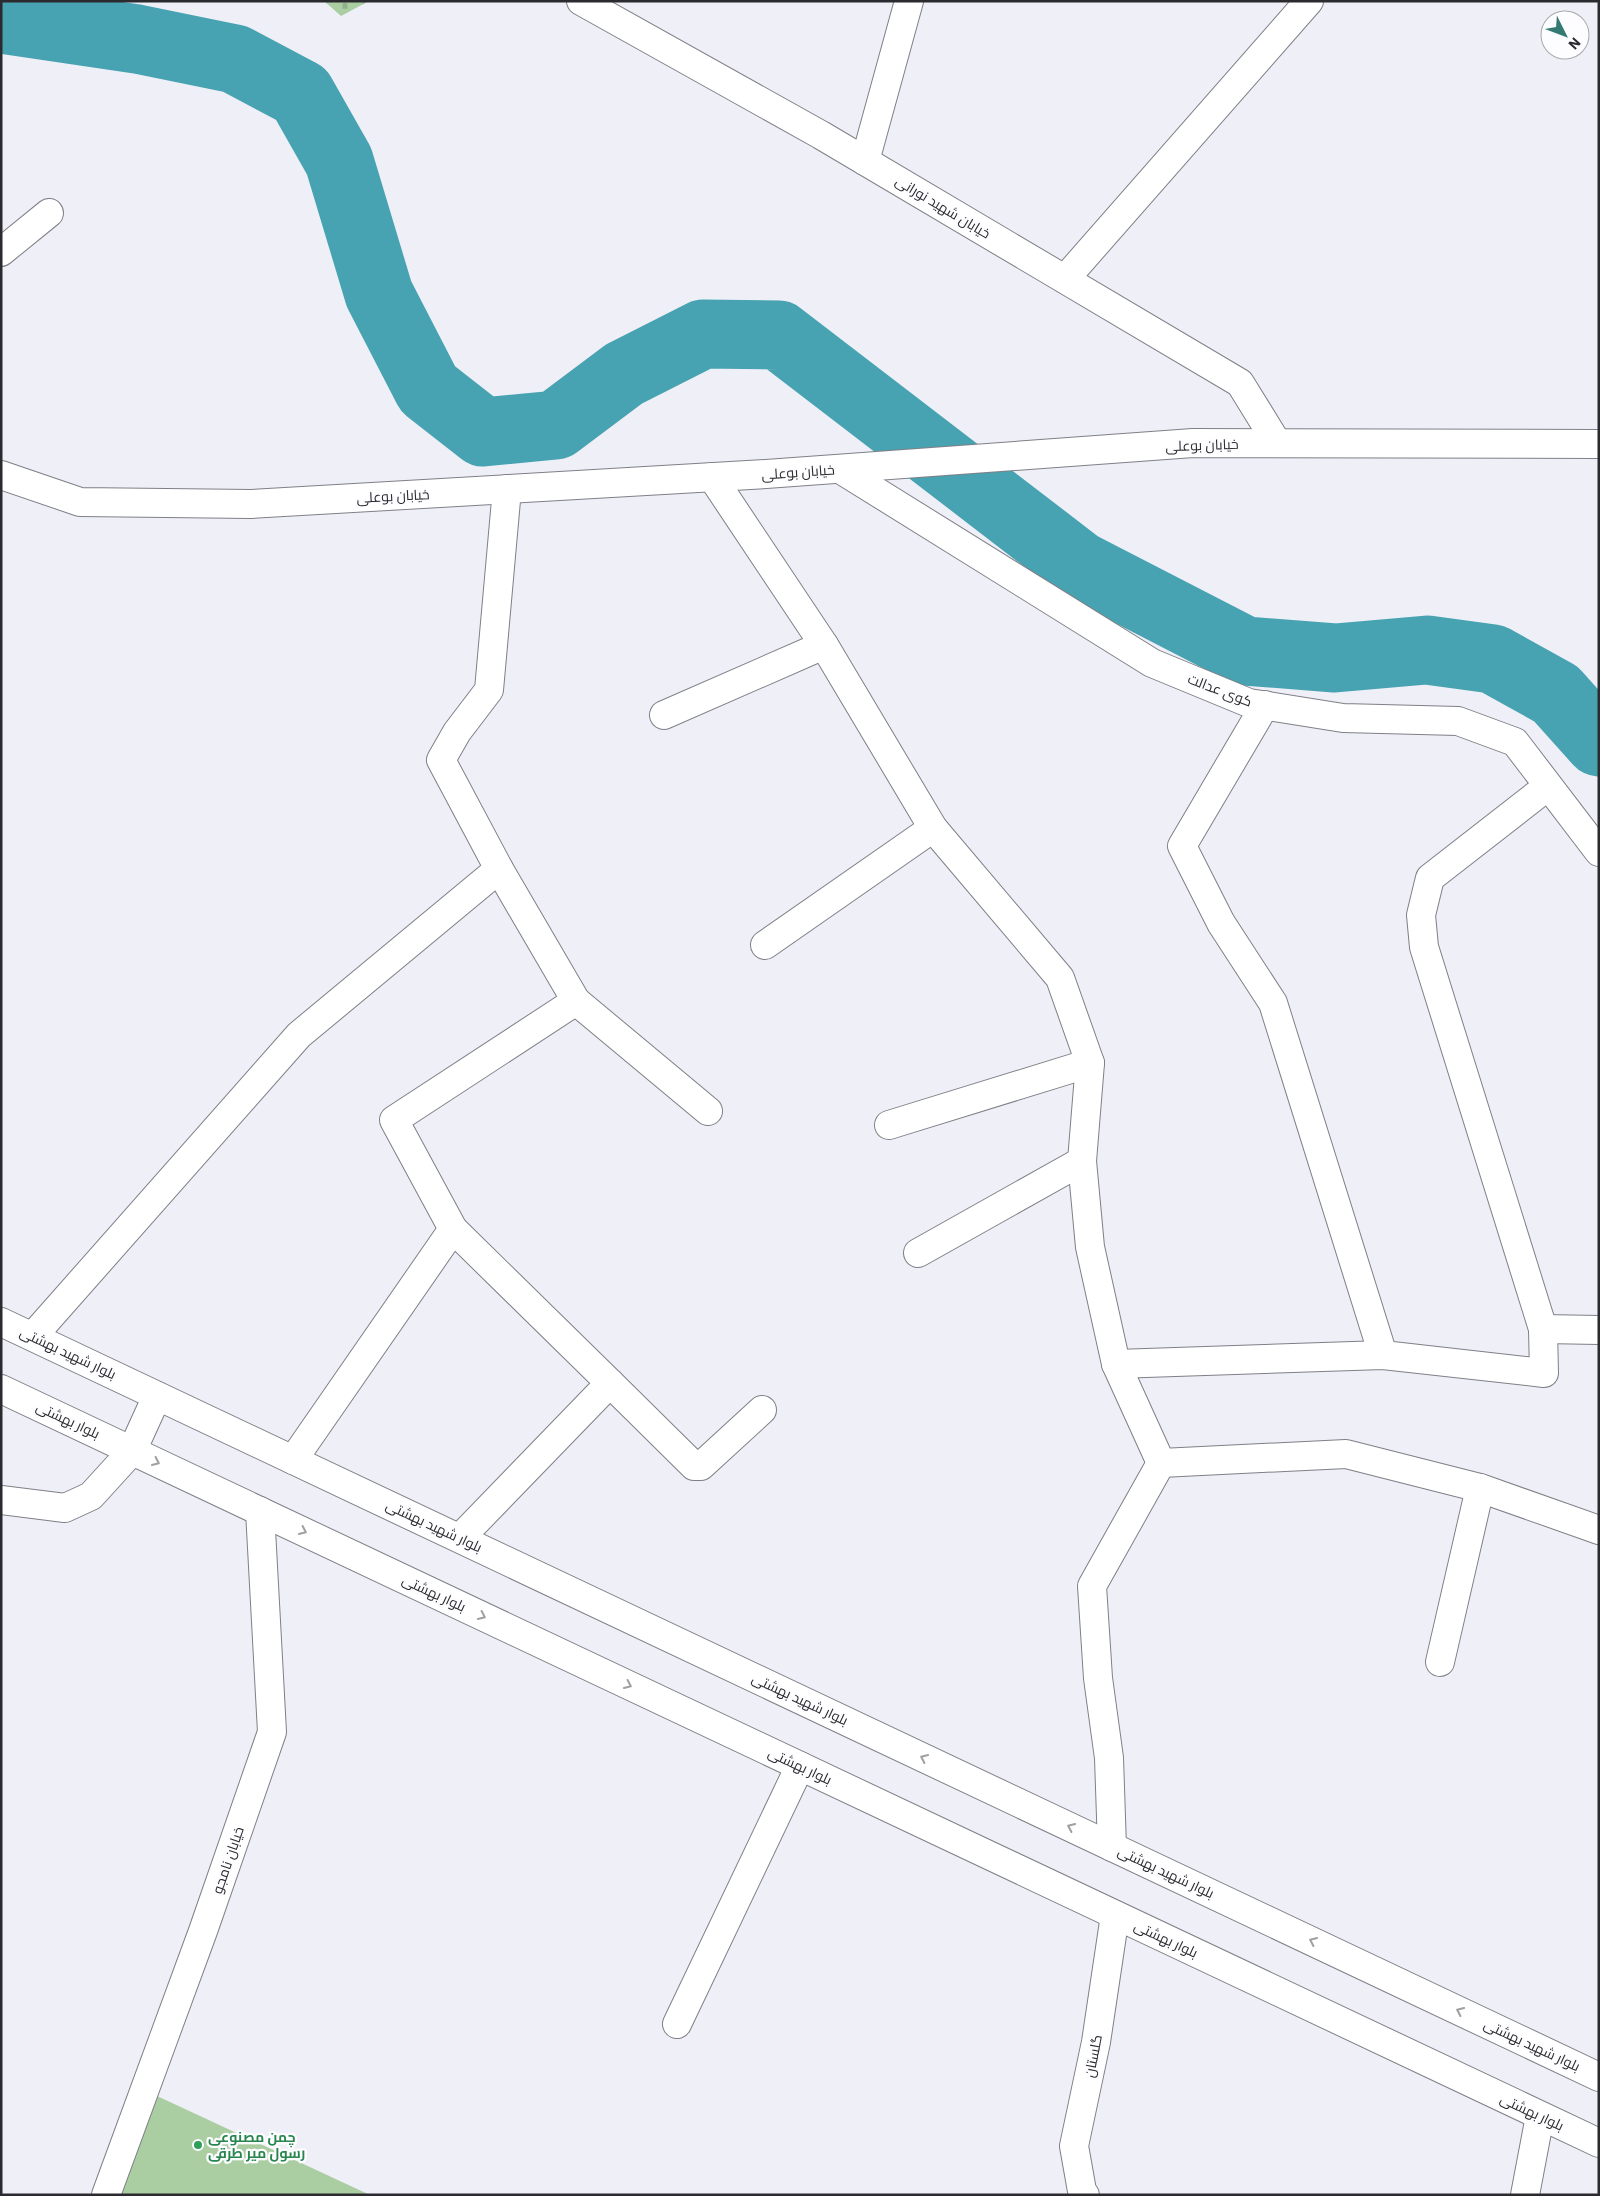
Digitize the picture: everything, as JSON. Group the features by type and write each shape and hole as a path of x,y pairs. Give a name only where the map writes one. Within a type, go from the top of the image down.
{"street":[{"name":"خیابان شهید نورانی","path":"581,1 865,161 1240,383 1277,443"},
{"path":"865,161 909,1"},
{"path":"1065,279 1308,1"},
{"path":"1,252 49,213"},
{"name":"خیابان بوعلی","path":"1,475 80,502 251,504 842,469 1194,443 1599,444"},
{"name":"کوی عدالت","path":"842,469 1152,663 1248,702 1343,718 1458,721 1515,742 1599,852"},
{"path":"712,477 824,645 933,828 1060,978 1090,1063 1082,1161 1090,1247 1116,1364 1161,1463"},
{"path":"507,489 489,690 457,732 441,760 499,869 576,1001 708,1111"},
{"path":"664,715 824,645"},
{"path":"1265,706 1182,846 1221,924 1273,1003 1383,1355"},
{"path":"1116,1364 1383,1355 1544,1373 1543,1329 1424,947 1420,915 1430,878 1548,786"},
{"path":"765,945 933,828"},
{"path":"33,1336 299,1036 499,869"},
{"path":"576,1001 394,1120 453,1229 694,1466 700,1466 762,1410"},
{"path":"889,1125 1090,1063"},
{"path":"918,1253 1082,1161"},
{"path":"293,1460 453,1229"},
{"name":"بلوار شهید بهشتی","path":"1,1322 1599,2076"},
{"path":"1543,1329 1599,1330"},
{"path":"460,1538 610,1383"},
{"name":"بلوار بهشتی","path":"1,1389 1599,2143"},
{"path":"1,1500 64,1508 91,1496 132,1451 157,1396"},
{"path":"1161,1463 1346,1454 1480,1488 1599,1530"},
{"path":"1112,1847 1109,1758 1098,1678 1092,1586 1161,1463"},
{"path":"1440,1662 1480,1488"},
{"name":"خیابان نامجو","path":"106,2195 204,1931 272,1732 260,1511"},
{"path":"677,2024 800,1766"},
{"name":"گلستان","path":"1085,2195 1082,2191 1074,2146 1096,2042 1115,1915"},
{"path":"1525,2195 1540,2116"}],"green space":[{"path":"324,1 369,1 341,16"},
{"name":"چمن مصنوعی رسول میر طرقی","path":"157,2096 370,2195 107,2195"}],"waterway":[{"path":"1,19 137,39 235,59 301,94 339,161 379,294 428,389 483,432 556,425 624,374 703,334 779,335 1080,566 1245,651 1335,658 1427,650 1493,659 1556,694 1599,742"}],"place":[{"name":"چمن مصنوعی رسول میر طرقی","path":"198,2145"}]}
